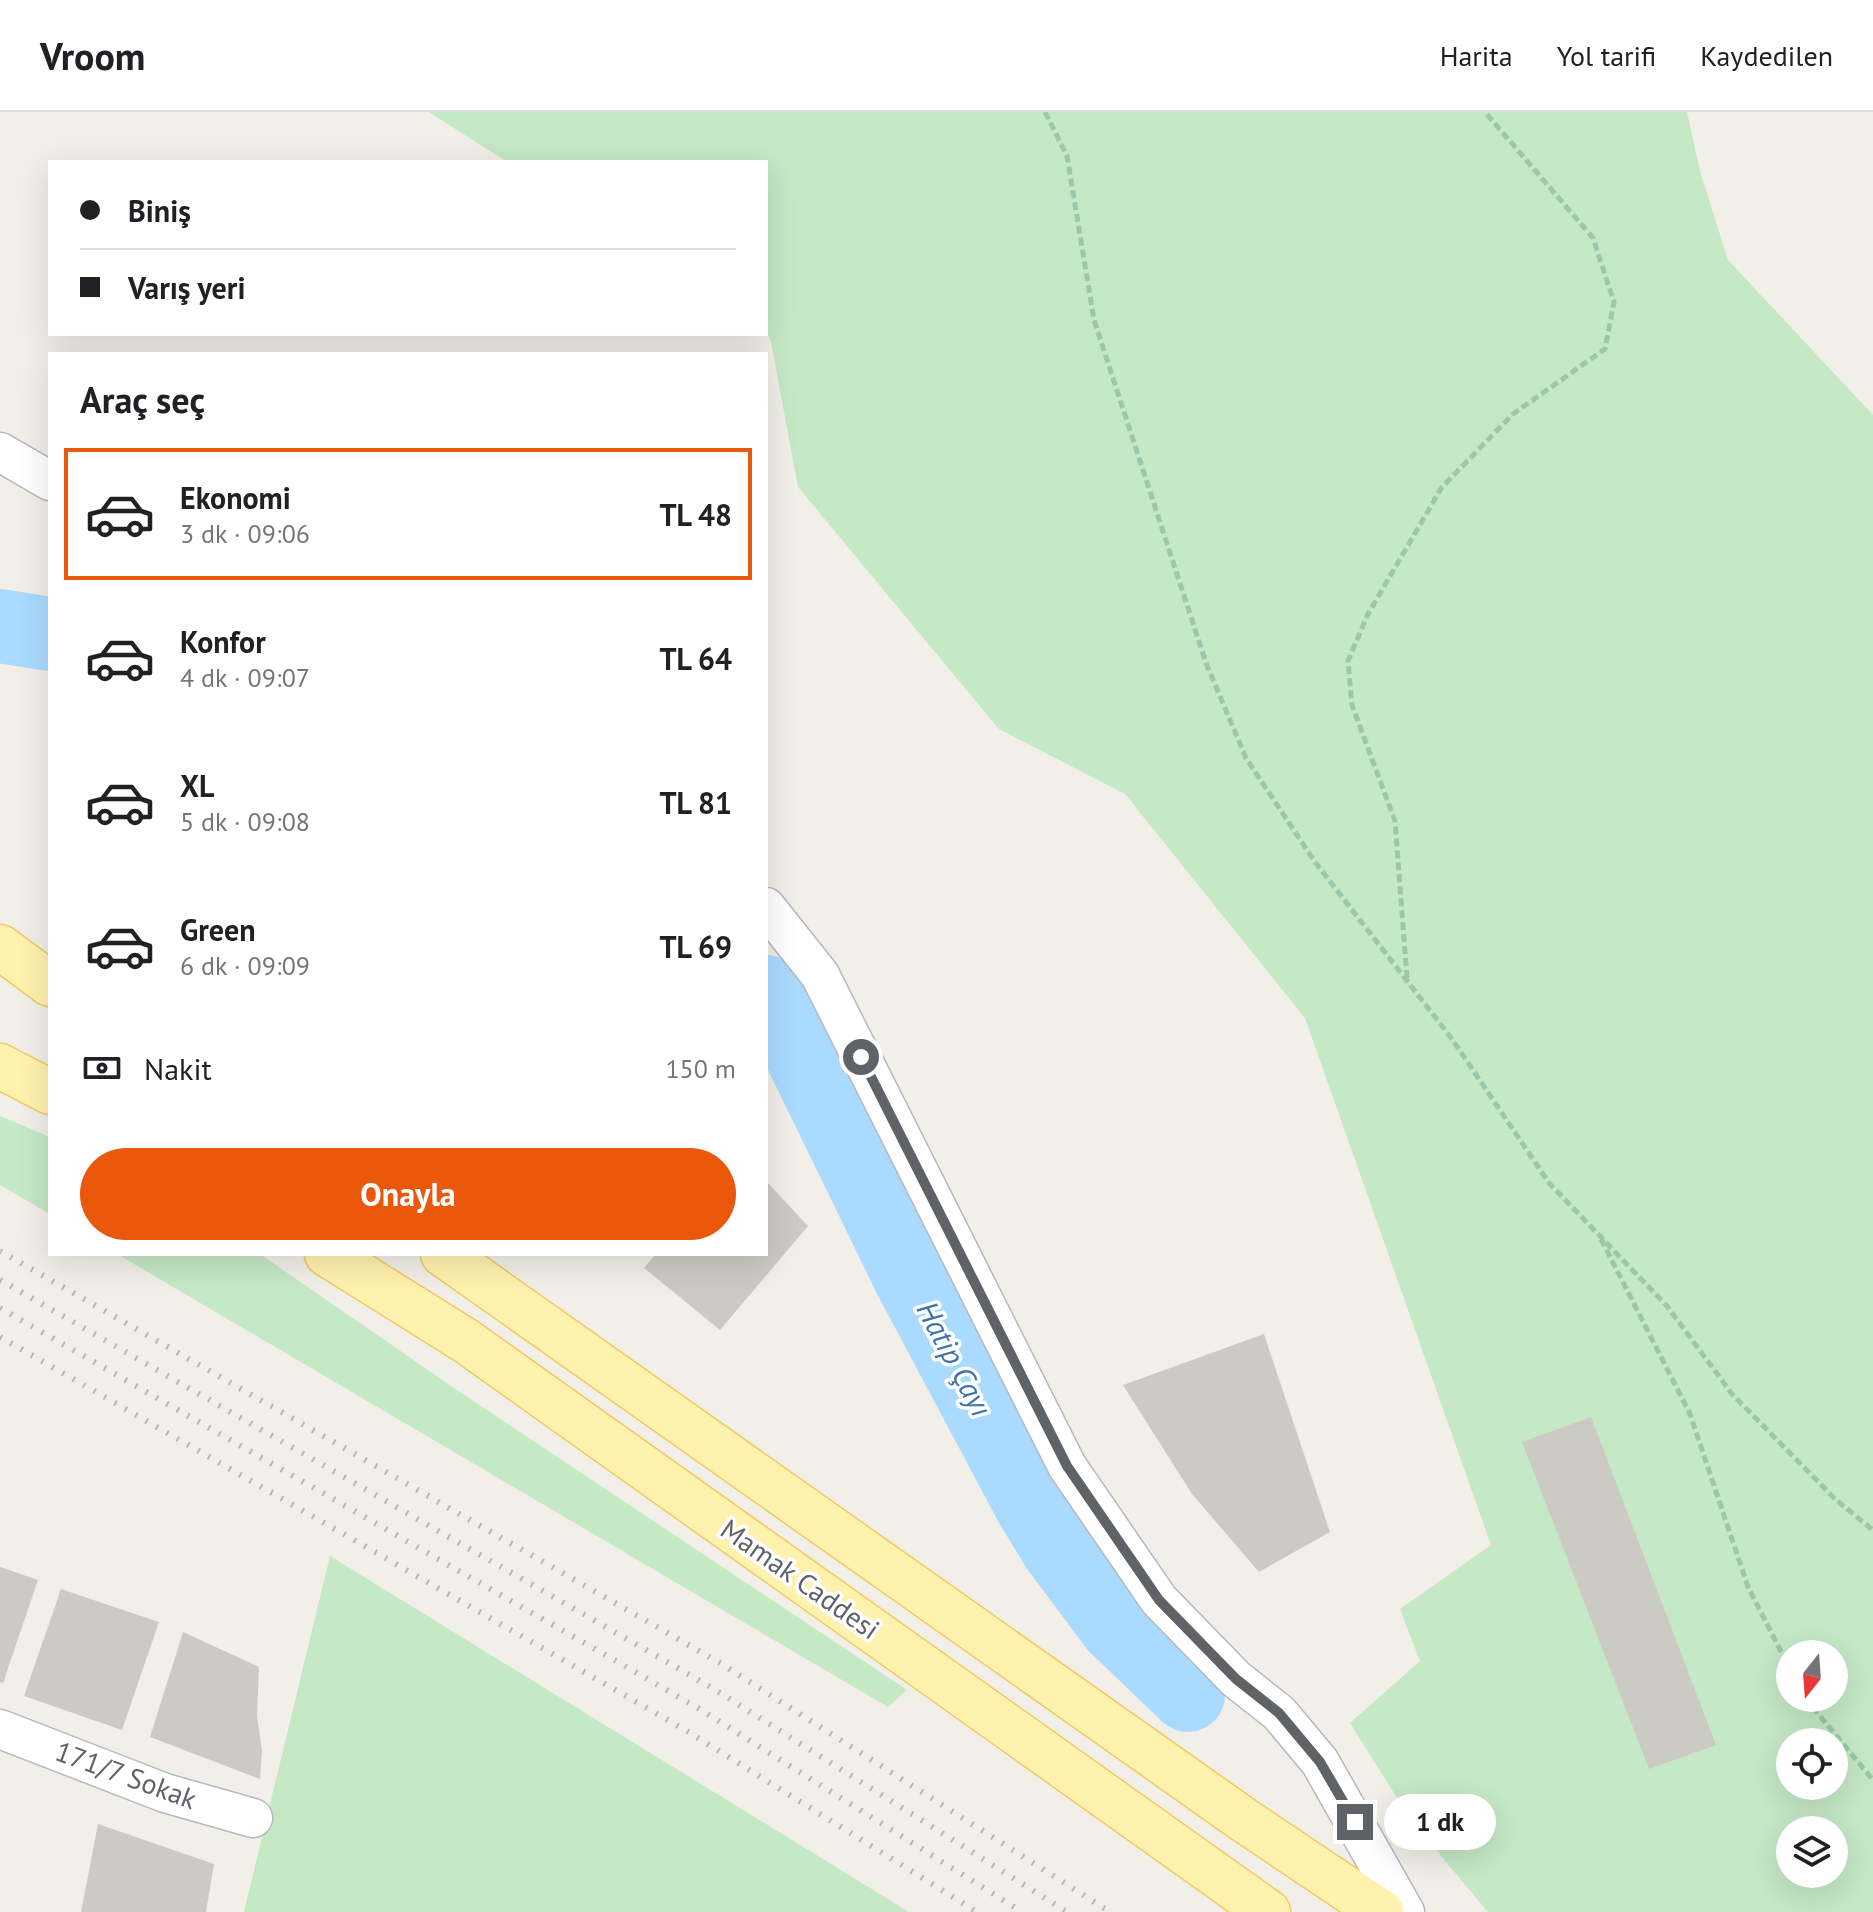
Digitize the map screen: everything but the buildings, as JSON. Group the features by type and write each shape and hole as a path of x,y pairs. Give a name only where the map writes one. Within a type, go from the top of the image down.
{"main road":[{"path":"0,947 48,983"},
{"path":"0,1066 48,1091"},
{"name":"Mamak Caddesi","path":"330,1256 466,1341 1268,1912"},
{"path":"446,1256 1244,1820 1381,1912"}],"street":[{"path":"0,452 48,480"},
{"path":"768,910 820,975 1067,1466 1159,1600 1236,1679 1279,1713 1320,1762 1405,1912"},
{"name":"171/7 Sokak","path":"0,1729 165,1793 253,1818"}],"path":[{"path":"1045,112 1067,156 1099,335 1196,633 1246,758 1315,862 1452,1039 1549,1183 1667,1306 1732,1394 1835,1499 1873,1530"},
{"path":"1407,981 1395,821 1352,705 1348,661 1368,614 1442,487 1513,414 1605,349 1614,302 1593,238 1485,112"},
{"path":"1599,1234 1690,1414 1748,1587 1776,1642"},
{"path":"1817,1712 1873,1780"}],"green space":[{"path":"429,112 1687,112 1700,171 1728,260 1873,415 1873,1912 1488,1912 1411,1820 1350,1723 1420,1661 1400,1609 1491,1545 1305,1018 1125,794 999,729 798,487 768,335 768,160 504,160"},
{"path":"0,1116 48,1136 48,1213 0,1185"},
{"path":"120,1256 263,1256 454,1388 907,1690 888,1707"},
{"path":"330,1556 909,1912 244,1912"}],"waterway":[{"name":"Hatip Çayı","path":"0,626 48,634"},
{"name":"Hatip Çayı","path":"768,995 781,1012 910,1277 1032,1506 1057,1547 1116,1626 1188,1695"}],"railway":[{"path":"0,1251 720,1663 1110,1912"},
{"path":"0,1280 709,1686 1067,1912"},
{"path":"0,1308 698,1708 1022,1912"},
{"path":"0,1337 687,1731 977,1912"}],"route":[{"path":"861,1057 1067,1466 1159,1600 1236,1679 1279,1713 1320,1762 1355,1822"}]}
